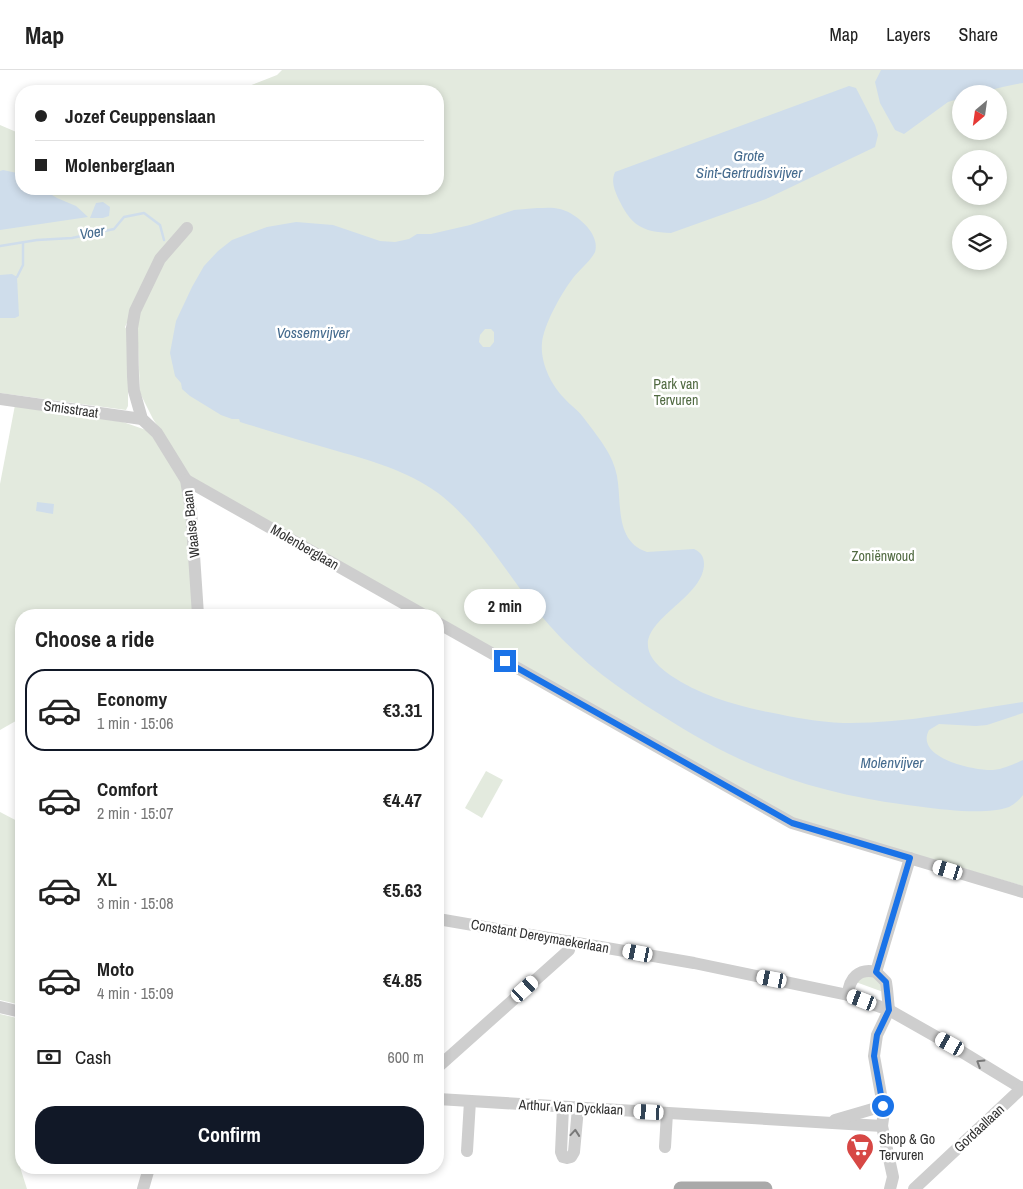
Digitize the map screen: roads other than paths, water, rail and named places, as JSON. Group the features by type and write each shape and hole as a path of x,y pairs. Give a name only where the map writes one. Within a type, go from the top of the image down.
{"main road":[{"path":"681,1189 765,1189"}],"street":[{"path":"142,419 134,384 132,328 135,311 160,259 187,228"},
{"name":"Smisstraat","path":"0,399 142,419"},
{"name":"Waalse Baan","path":"142,419 157,433 186,480 191,510 198,609"},
{"name":"Molenberglaan","path":"186,480 413,609"},
{"path":"444,628 792,823 1023,892"},
{"path":"876,972 910,858"},
{"name":"Constant Dereymaekerlaan","path":"444,920 571,941 848,995 889,1010 1023,1088"},
{"path":"444,1062 569,950 571,941"},
{"path":"848,995 849,985 859,973 866,970 876,972 886,982 889,1010 877,1035 874,1056 884,1111 882,1126 893,1177 890,1189"},
{"path":"0,1007 15,1011"},
{"name":"Gordaallaan","path":"914,1189 1023,1088"},
{"name":"Arthur Van Dycklaan","path":"444,1099 882,1126"},
{"path":"467,1151 470,1101"},
{"name":"Arthur Van Dycklaan","path":"825,1122 883,1106"},
{"path":"563,1107 561,1152 563,1157 567,1158 571,1157 574,1152 578,1108"},
{"path":"665,1147 666,1113"},
{"path":"144,1189 148,1174"}],"water":[{"path":"881,70 1023,70 1023,83 1008,86 952,85 952,101 904,134 895,130 880,103 875,82"},
{"name":"Grote Sint-Gertrudisvijver","path":"849,86 856,88 875,125 878,135 875,147 766,199 671,233 644,229 633,221 618,198 613,179 615,172"},
{"path":"0,171 15,173 15,195 52,195 76,206 88,217 0,230"},
{"path":"103,202 110,207 109,216 90,218 96,203"},
{"name":"Vossemvijver","path":"560,209 571,213 581,221 593,236 596,244 595,252 568,285 554,309 543,335 542,350 547,373 559,393 581,414 611,457 618,479 622,524 630,541 647,552 694,549 700,553 703,559 704,564 700,579 690,593 652,631 648,644 653,659 670,675 705,694 742,706 824,722 866,723 888,721 1023,702 1023,713 987,725 939,724 929,730 927,740 930,748 938,755 949,761 973,768 993,770 1023,760 1023,795 1017,802 1009,807 990,811 967,811 884,802 808,785 728,754 631,696 575,652 536,609 470,523 438,493 402,473 377,463 221,415 190,396 182,389 181,383 175,376 170,353 176,321 204,266 232,240 267,227 296,222 333,225 380,241 395,242 409,239 417,234 431,234 470,225 514,210","holes":["485,329 491,329 494,332 494,342 490,347 483,347 479,342 480,335"]},
{"path":"12,274 17,277 19,316 15,318 0,318 0,275"},
{"path":"37,502 54,504 53,514 36,511"}],"waterway":[{"name":"Voer","path":"0,246 37,240 72,238 114,229 124,217 144,213 160,225 164,240"},
{"path":"17,277 23,265 23,243"}],"place":[{"name":"Shop & Go Tervuren","path":"860,1171"}],"park label":[{"name":"Park van Tervuren","path":"676,392"},
{"name":"Zoniënwoud","path":"883,556"}],"water label":[{"name":"Molenvijver","path":"892,762"}]}
